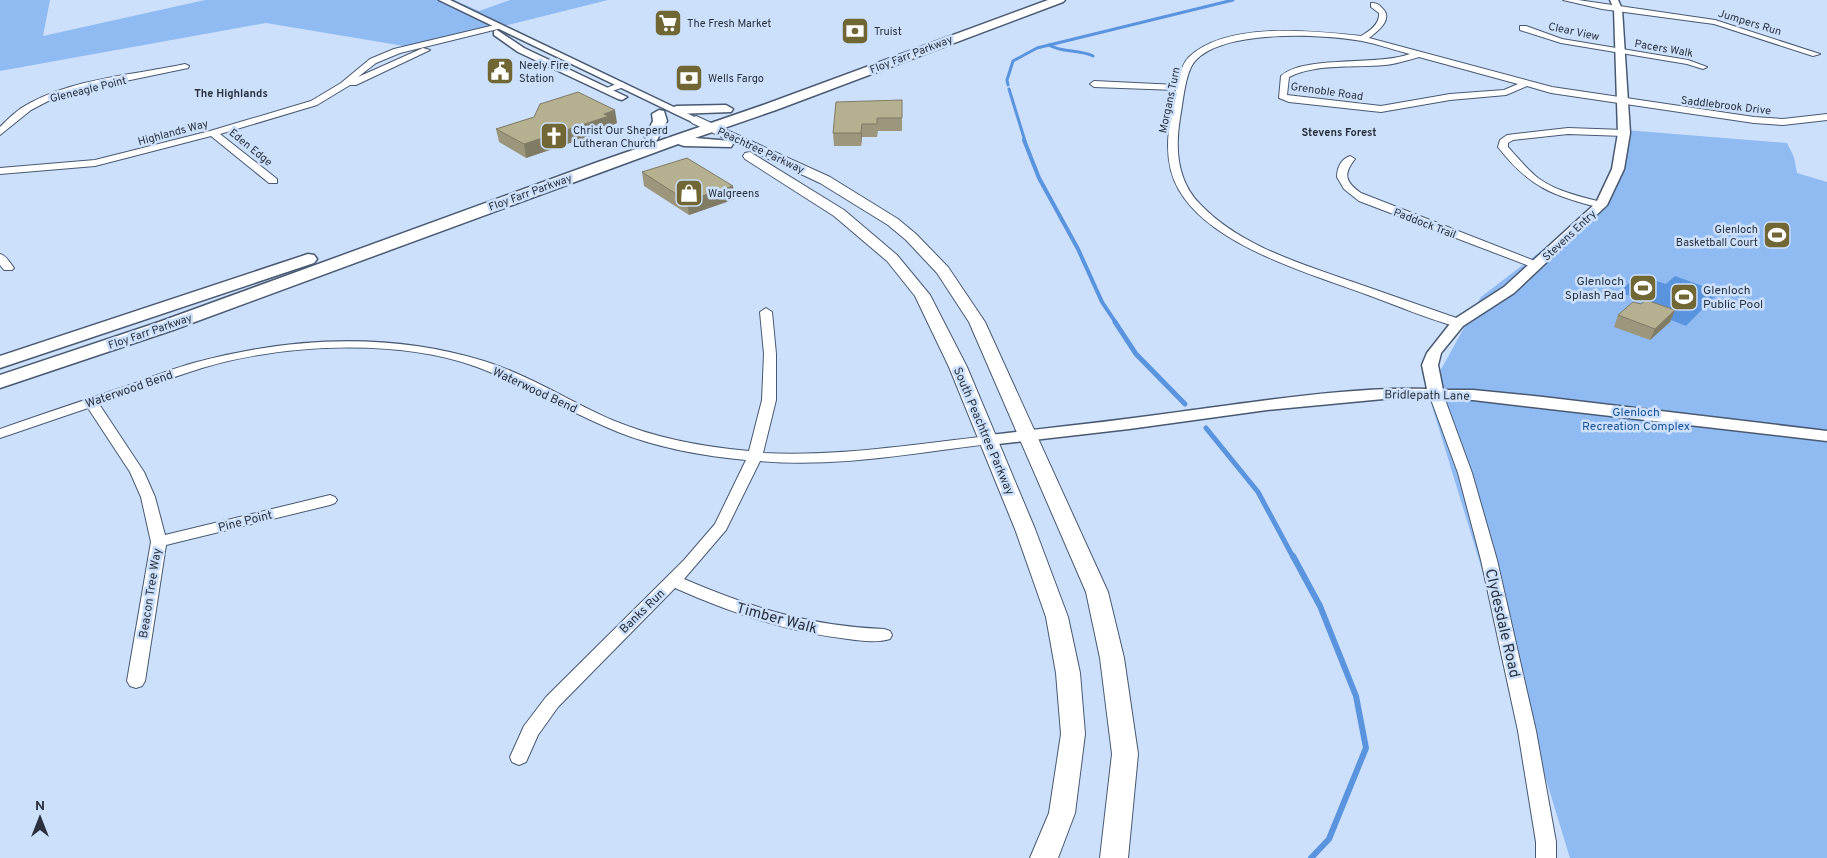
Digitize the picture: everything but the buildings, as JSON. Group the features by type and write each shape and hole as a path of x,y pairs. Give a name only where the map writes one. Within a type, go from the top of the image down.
{"main road":[{"name":"Floy Farr Parkway","path":"0,382 166,326 658,140 726,110 1030,0"},
{"path":"1021,14 1015,12 1042,0"},
{"name":"Floy Farr Parkway","path":"692,126 712,127 743,117 946,40 1060,0"},
{"path":"946,40 950,36 1001,16 1002,10"},
{"path":"676,110 726,110"},
{"path":"659,114 658,140 732,141 734,128 743,117"},
{"name":"South Peachtree Parkway","path":"692,126 732,141 772,170 839,213 892,258 922,295 958,367 1025,529 1057,617 1068,673 1073,734 1062,813 1044,858"},
{"name":"Peachtree Parkway","path":"712,127 732,141 826,180 899,227 927,251 943,270 977,322 1027,436"},
{"name":"Floy Farr Parkway","path":"0,362 658,140"},
{"path":"1027,436 1097,592 1112,658 1125,754 1114,858"}],"street":[{"path":"443,0 494,27 676,110 692,126"},
{"name":"Jumpers Run","path":"1567,0 1616,4 1715,22 1816,54"},
{"name":"Stevens Entry","path":"1436,394 1430,365 1434,352 1458,323 1509,290 1601,205 1618,169 1624,133 1616,4"},
{"path":"1363,39 1377,27 1383,17 1383,14 1374,5"},
{"path":"494,27 520,50 659,114 692,126"},
{"name":"Highlands Way","path":"0,170 95,163 213,133 314,103 344,85 373,61 397,51 494,27"},
{"name":"Clear View","path":"1523,28 1560,41 1620,51"},
{"name":"Morgans Turn","path":"1458,323 1291,264 1256,247 1220,225 1198,208 1187,197 1179,181 1172,139 1186,69 1193,58 1200,52 1223,42 1256,36 1315,34 1363,39 1524,84 1622,102"},
{"name":"Highlands Way","path":"344,85 382,72 434,47 442,39"},
{"name":"Pacers Walk","path":"1620,51 1688,62 1703,68"},
{"name":"Grenoble Road","path":"1419,54 1386,63 1290,72 1285,76 1282,96 1289,99 1381,109 1450,97 1506,92 1524,84"},
{"name":"Gleneagle Point","path":"0,132 16,116 47,98 185,66"},
{"path":"1094,84 1182,88"},
{"path":"606,90 621,85"},
{"name":"Saddlebrook Drive","path":"1622,102 1754,120 1782,122 1827,118"},
{"path":"1814,120 1827,127"},
{"path":"1601,205 1561,193 1538,183 1525,172 1503,147 1503,142 1510,138 1568,131 1624,133"},
{"name":"Eden Edge","path":"213,133 273,181"},
{"name":"Paddock Trail","path":"1350,159 1343,165 1341,174 1352,194 1536,265"},
{"path":"0,257 8,268"},
{"name":"Banks Run","path":"519,756 530,732 552,702 600,652 674,581 721,526 755,457 769,400 770,354 766,312"},
{"name":"Waterwood Bend","path":"0,434 199,365 248,353 320,345 407,347 467,360 510,376 580,411 627,431 689,447 755,457 826,458 989,440"},
{"name":"Bridlepath Lane","path":"989,440 1337,397 1394,393 1472,395 1543,402 1827,436"},
{"name":"Clydesdale Road","path":"1436,394 1465,473 1489,560 1527,731 1546,842 1546,858"},
{"name":"Beacon Tree Way","path":"91,402 138,472 148,497 159,542 136,680"},
{"name":"Pine Point","path":"159,542 330,500"},
{"name":"Timber Walk","path":"674,581 756,615 841,634 884,635"}],"green space":[{"path":"0,0 50,0 43,36 205,0 454,0 479,11 510,0 608,0 416,48 266,23 0,71"},
{"name":"Glenloch Recreation Complex","path":"1625,130 1787,143 1794,157 1797,173 1827,182 1827,858 1570,858 1428,393 1481,297 1596,209"}],"shaded area":[{"name":"Glenloch Public Pool","path":"1638,275 1666,284 1675,276 1719,292 1686,326 1641,308 1647,302 1619,292"}],"waterway":[{"path":"1049,45 1233,0"},
{"path":"1008,85 1007,80 1013,61 1037,48 1049,45"},
{"path":"1049,45 1093,56"},
{"path":"1009,89 1025,141"},
{"path":"1024,140 1039,178 1078,249 1102,302 1116,323"},
{"path":"1115,322 1136,354 1185,404"},
{"path":"1206,428 1258,492 1293,557"},
{"path":"1293,556 1320,606 1356,696 1366,748 1329,839 1311,858"}],"place":[{"name":"The Fresh Market","path":"668,23"},
{"name":"Truist","path":"855,31"},
{"name":"Neely Fire Station","path":"500,71"},
{"name":"Wells Fargo","path":"689,78"},
{"name":"Christ Our Sheperd Lutheran Church","path":"554,136"},
{"name":"Walgreens","path":"689,193"},
{"name":"Glenloch Basketball Court","path":"1777,235"},
{"name":"Glenloch Splash Pad","path":"1643,288"},
{"name":"Glenloch Public Pool","path":"1684,297"}],"district":[{"name":"The Highlands","path":"231,93"},
{"name":"Stevens Forest","path":"1339,132"}]}
